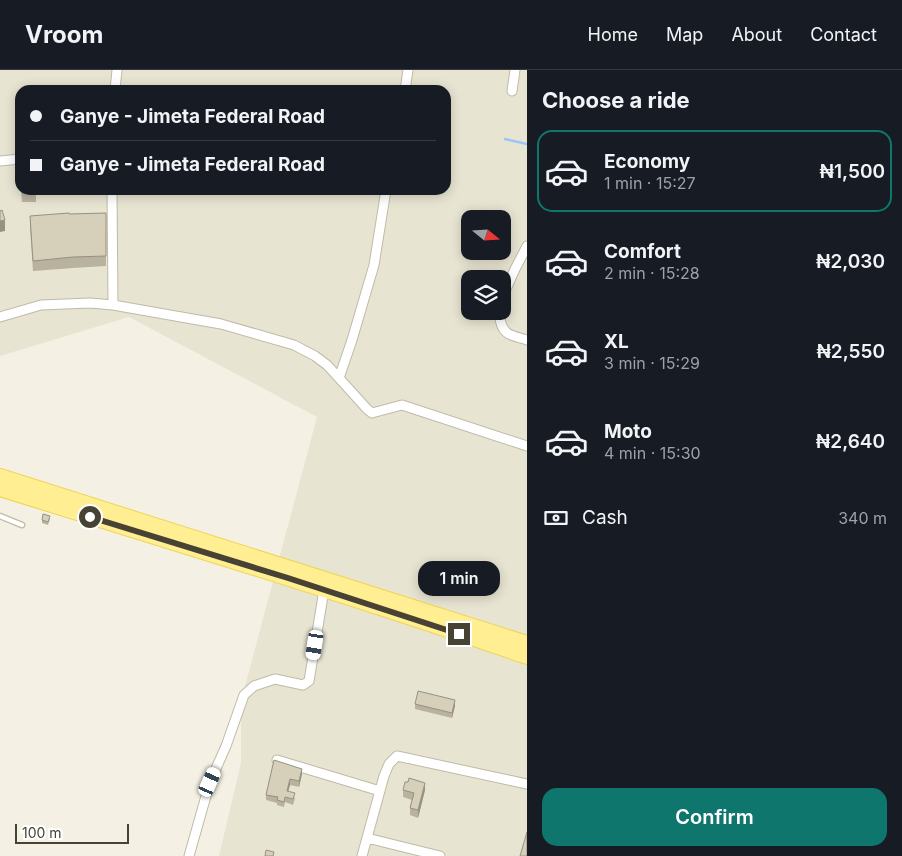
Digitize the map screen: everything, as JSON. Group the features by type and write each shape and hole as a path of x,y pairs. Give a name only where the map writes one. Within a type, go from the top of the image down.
{"main road":[{"path":"0,476 527,643"},
{"path":"0,489 324,590 527,657"}],"street":[{"path":"116,85 117,70"},
{"path":"406,85 408,70"},
{"path":"512,90 515,70"},
{"path":"0,161 15,160"},
{"path":"112,195 113,305"},
{"path":"340,378 374,265 385,195"},
{"path":"511,278 527,246"},
{"path":"0,317 42,305 90,303 113,305 221,324 294,345 315,356 327,365 372,413 402,405 527,446"},
{"path":"500,320 503,331 507,334 527,340"},
{"path":"189,856 210,782 226,746 244,695 254,686 275,679 303,684 309,681 324,590"},
{"path":"362,856 384,776 389,764 397,756 527,784"},
{"path":"276,760 380,791"},
{"path":"367,838 440,856"}],"lane":[{"path":"0,516 22,524"}],"shaded area":[{"path":"0,70 527,70 527,856 219,856 241,763 241,701 317,417 129,317 0,356"}],"building":[{"path":"2,210 5,220 0,221 0,211"},
{"path":"106,213 106,256 33,261 30,216"},
{"path":"43,514 50,516 48,522 42,520"},
{"path":"418,691 455,700 452,713 415,704"},
{"path":"274,760 302,769 299,781 290,779 287,791 295,793 293,799 285,797 284,802 277,800 278,797 266,795"},
{"path":"409,778 425,783 418,810 410,808 414,793 403,790 405,782 408,782"},
{"path":"527,832 527,856 520,856"},
{"path":"266,850 274,852 273,856 265,856"}],"waterway":[{"path":"505,139 527,144"}],"route":[{"path":"90,517 288,578 459,634"}]}
